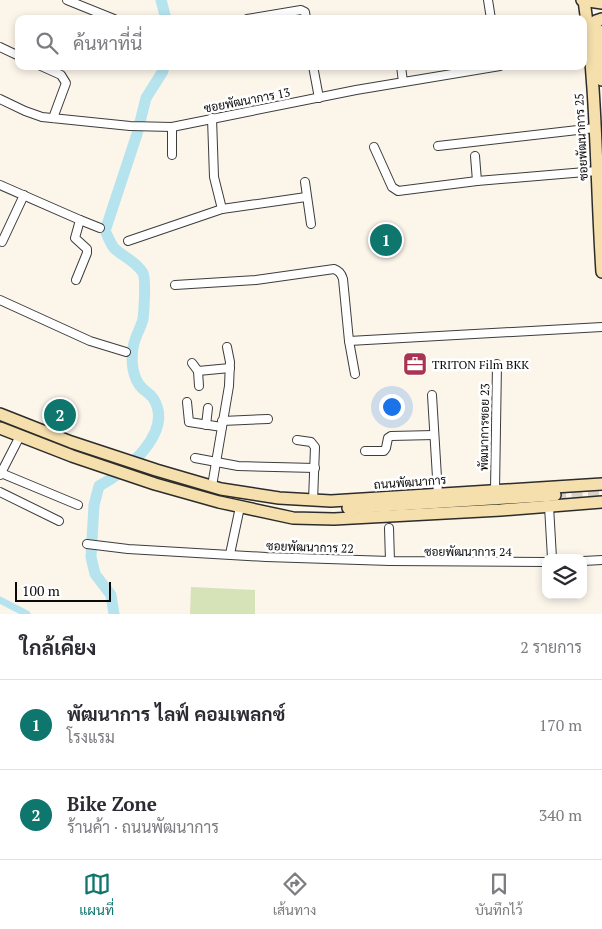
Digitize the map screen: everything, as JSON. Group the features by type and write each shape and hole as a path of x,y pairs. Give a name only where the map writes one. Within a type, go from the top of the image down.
{"main road":[{"path":"583,0 602,3"},
{"name":"ซอยพัฒนาการ 25","path":"583,0 596,27 602,80"},
{"name":"ซอยพัฒนาการ 25","path":"596,27 587,55 595,128 602,272"},
{"name":"ถนนพัฒนาการ","path":"0,414 135,464 217,488 286,505 330,508 554,499"},
{"name":"ถนนพัฒนาการ","path":"0,428 106,468 177,490 243,507 293,514 330,514 554,499 602,484"},
{"name":"ถนนพัฒนาการ","path":"217,488 263,496 313,501 495,490 554,499 602,502"}],"street":[{"path":"67,0 104,15"},
{"path":"488,0 490,15"},
{"path":"270,15 301,10 305,12 305,15"},
{"path":"0,47 15,54"},
{"path":"50,70 61,75 66,83 53,118"},
{"path":"314,70 319,98"},
{"path":"402,70 403,82"},
{"name":"ซอยพัฒนาการ 13","path":"0,99 34,115 140,127 172,127 403,82 476,70"},
{"path":"212,118 214,177 222,210"},
{"path":"172,127 172,155"},
{"path":"438,146 595,128"},
{"path":"374,147 395,190 597,171"},
{"path":"475,156 477,181"},
{"path":"305,182 311,224"},
{"path":"0,185 100,228"},
{"path":"2,242 24,195"},
{"path":"128,240 222,210 306,196"},
{"path":"76,280 87,253 87,249 76,238 80,220"},
{"path":"175,285 256,280 334,269 342,273 349,341 355,374"},
{"path":"0,300 90,341 126,352"},
{"path":"349,341 602,327"},
{"path":"217,488 216,463 229,386 228,347"},
{"path":"192,363 198,372 199,386"},
{"name":"พัฒนาการซอย 23","path":"495,490 497,364"},
{"path":"198,372 230,368"},
{"path":"432,395 438,494"},
{"path":"187,402 189,422 206,425 268,419"},
{"path":"206,425 208,408"},
{"path":"365,451 384,451 388,438 391,436 434,435"},
{"path":"20,436 0,474 78,506"},
{"path":"296,440 313,443 315,468 313,501"},
{"path":"195,458 241,466 315,468"},
{"path":"0,492 59,521"},
{"path":"552,554 554,499"},
{"path":"230,554 243,507"},
{"path":"389,528 390,561"},
{"name":"ซอยพัฒนาการ 22","path":"88,544 128,549 390,561"},
{"path":"587,561 602,560"},
{"name":"ซอยพัฒนาการ 24","path":"390,561 542,562"}],"green space":[{"path":"191,587 255,590 255,614 190,614"}],"waterway":[{"path":"161,0 165,15"},
{"path":"114,614 111,595 95,574 91,557 94,505 99,486 110,480 134,461 153,437 158,424 158,411 153,398 142,388 136,379 132,363 134,344 143,319 144,276 137,265 114,248 105,231 137,134 146,98 163,70"},
{"path":"0,600 27,614"}],"tunnel":[{"path":"555,495 602,492"}],"place":[{"name":"พัฒนาการ ไลฟ์ คอมเพลกซ์","path":"386,240"},
{"name":"TRITON Film BKK","path":"415,364"},
{"name":"Bike Zone","path":"60,415"}]}
